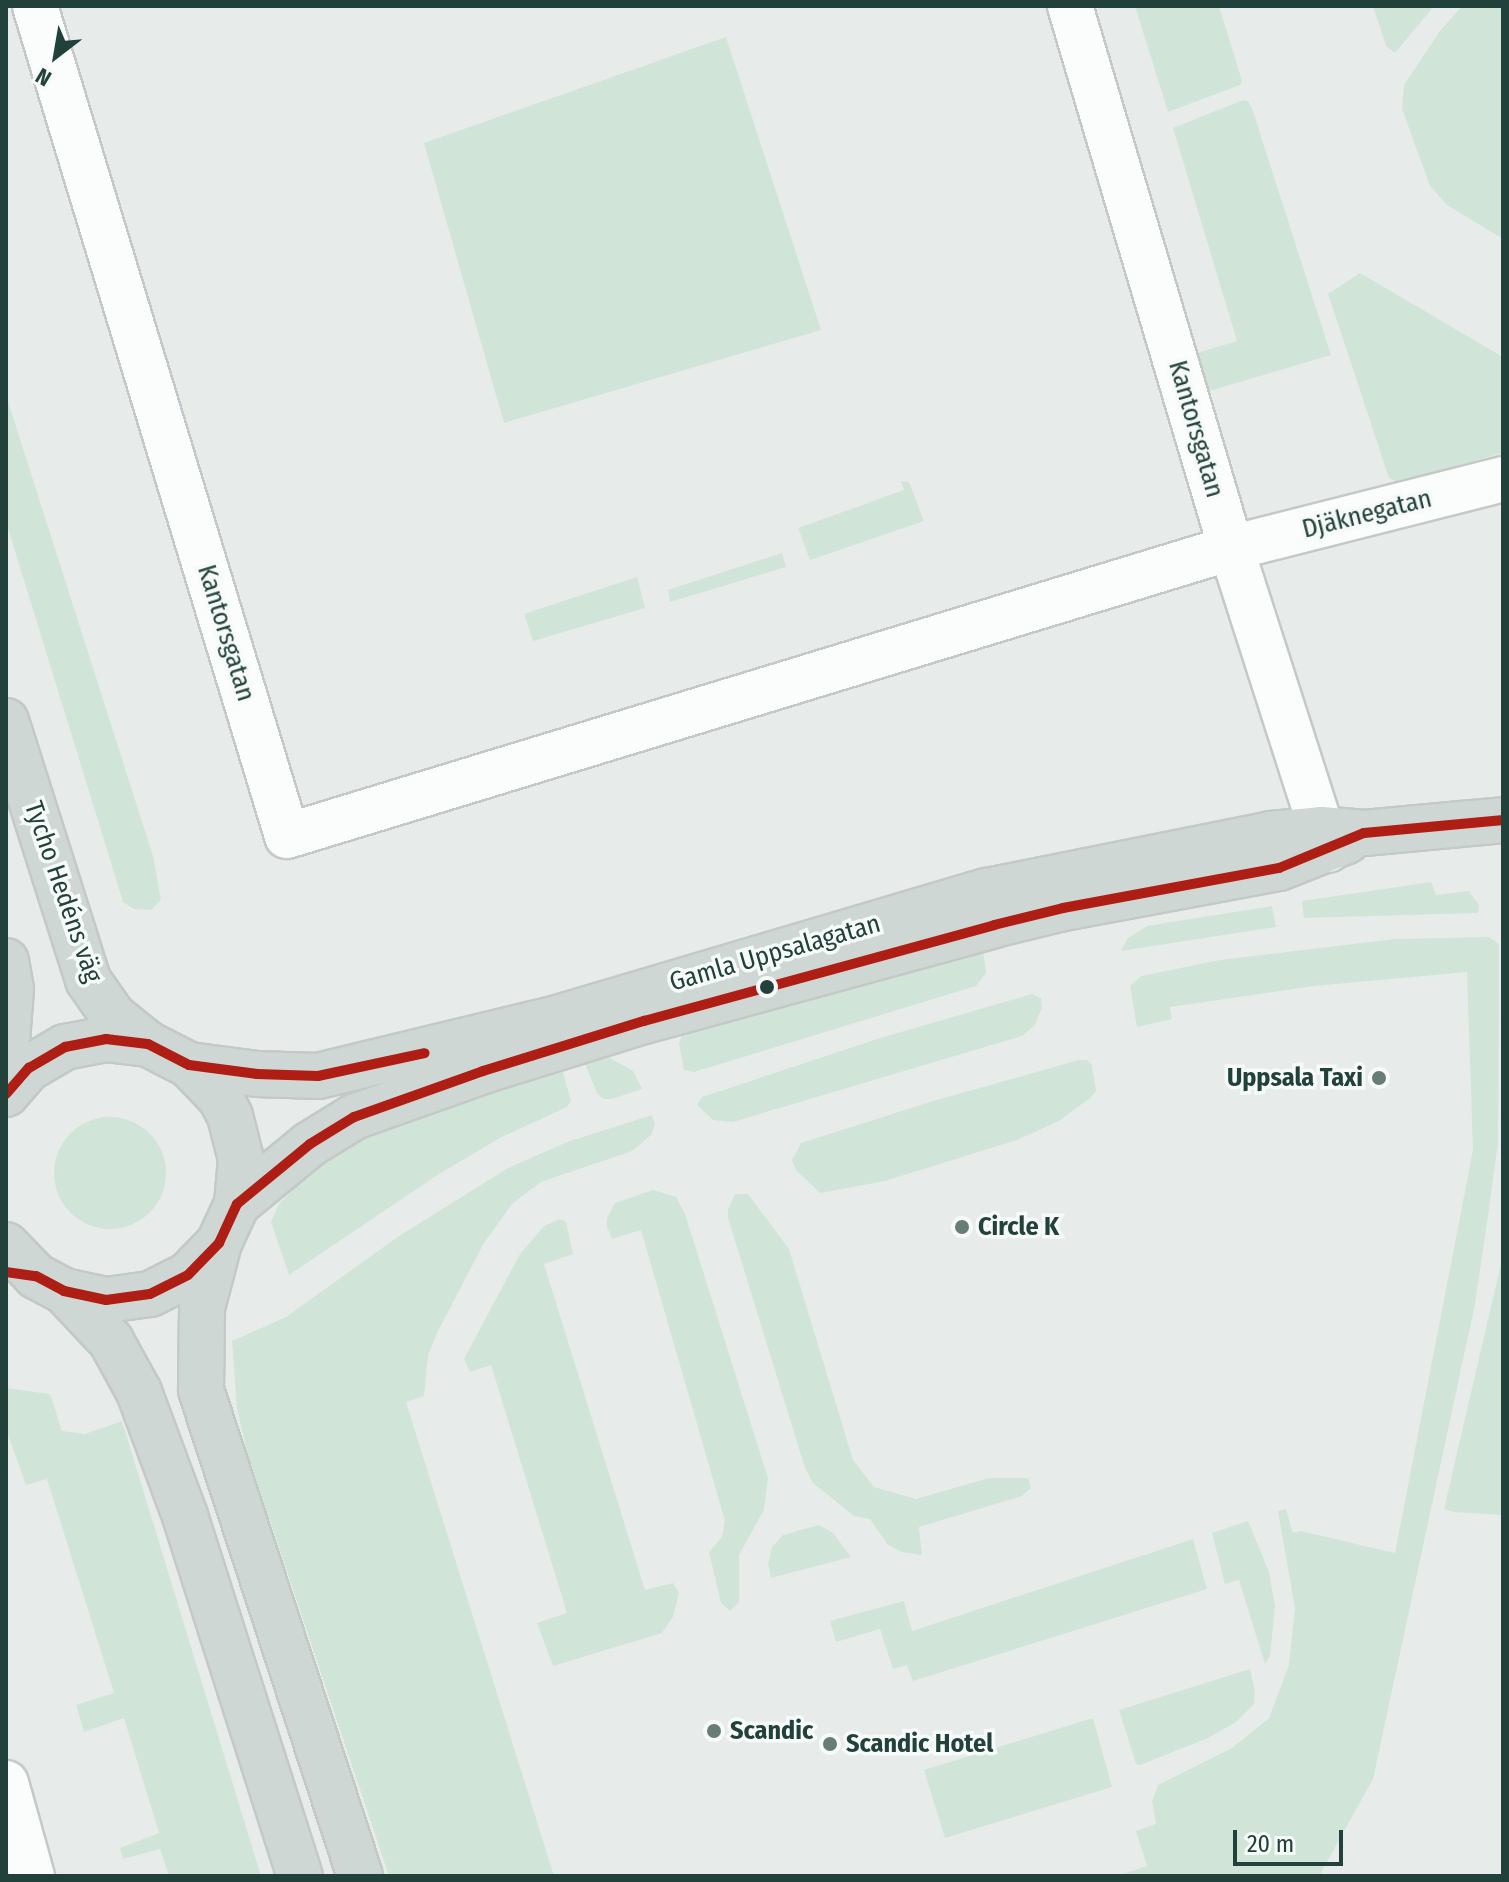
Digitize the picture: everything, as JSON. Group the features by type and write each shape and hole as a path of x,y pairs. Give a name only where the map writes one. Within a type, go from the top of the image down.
{"main road":[{"name":"Tycho Hedéns väg","path":"6,721 88,980 113,1016 148,1044"},
{"name":"Gamla Uppsalagatan","path":"189,1065 257,1074 318,1076 557,1018 987,891 1271,834 1338,837 1503,820"},
{"name":"Gamla Uppsalagatan","path":"237,1204 298,1153 354,1117 483,1071 644,1021 994,925 1063,908 1279,868 1338,837"},
{"path":"6,961 11,989 6,1054"},
{"path":"6,1094 29,1068 65,1047 106,1039 148,1044 189,1065 220,1097 230,1116 241,1159 237,1204 219,1243 202,1308 201,1390 360,1876"},
{"path":"35,1280 106,1300 150,1294 188,1275 219,1243"},
{"path":"6,1245 35,1280 111,1341 139,1392 185,1516 300,1876"}],"street":[{"name":"Kantorsgatan","path":"35,6 287,836 1078,594"},
{"name":"Kantorsgatan","path":"1070,6 1231,548 1338,837"},
{"name":"Djäknegatan","path":"1078,594 1231,548 1503,479"},
{"path":"6,1783 32,1876"}],"green space":[{"path":"1135,6 1219,6 1242,81 1240,85 1168,112"},
{"path":"1373,6 1434,6 1395,53 1386,46"},
{"path":"1462,6 1503,6 1503,239 1447,205 1430,186 1402,109 1404,85 1440,31"},
{"path":"726,37 821,330 504,423 424,143"},
{"path":"1243,100 1248,101 1253,111 1331,355 1209,391 1197,353 1237,341 1173,128"},
{"path":"1360,273 1503,357 1503,453 1397,482 1389,478 1328,294"},
{"path":"6,395 153,856 161,900 151,910 134,909 123,902 6,522"},
{"path":"901,481 909,482 924,521 810,560 798,528 904,490"},
{"path":"782,553 786,567 670,602 668,590"},
{"path":"637,577 645,608 533,641 524,614"},
{"path":"1431,882 1436,895 1469,891 1479,905 1478,913 1304,918 1302,901"},
{"path":"1272,906 1276,927 1121,951 1128,938 1147,926"},
{"path":"1489,937 1499,944 1498,1143 1487,1223 1475,1304 1373,1779 1319,1876 1117,1876 1147,1866 1136,1831 1156,1824 1152,1801 1158,1785 1232,1748 1269,1718 1289,1665 1295,1608 1278,1511 1286,1509 1293,1533 1301,1531 1395,1553 1473,1150 1467,972 1314,986 1170,1007 1172,1019 1137,1027 1130,986 1141,976 1220,960 1395,939"},
{"path":"983,950 986,973 976,986 694,1072 684,1070 679,1043 684,1029"},
{"path":"1032,994 1041,998 1042,1008 1034,1026 1022,1036 733,1122 713,1120 697,1105 702,1097 877,1039"},
{"path":"605,1055 633,1071 642,1089 603,1099 597,1093 583,1059"},
{"path":"1087,1060 1092,1065 1096,1091 1059,1121 1017,1140 885,1181 820,1193 796,1170 792,1160 801,1143 933,1101"},
{"path":"561,1065 571,1101 567,1107 500,1138 439,1174 289,1275 271,1222 279,1204 314,1168 372,1129"},
{"path":"652,1115 655,1125 651,1135 632,1151 541,1182 512,1204 484,1243 437,1333 428,1356 424,1396 406,1402 554,1876 389,1876 247,1452 237,1408 232,1341 286,1317 399,1236 508,1168 567,1142"},
{"path":"110,1117 131,1122 149,1134 161,1152 166,1173 161,1194 149,1212 131,1224 110,1229 89,1224 71,1212 59,1194 54,1173 59,1152 71,1134 89,1122"},
{"path":"653,1190 676,1197 685,1214 768,1478 764,1510 739,1555 739,1602 730,1611 721,1603 709,1552 722,1537 725,1521 641,1230 612,1239 607,1227 607,1218 615,1203"},
{"path":"735,1194 748,1194 789,1249 853,1460 874,1487 916,1499 989,1478 1028,1478 1031,1488 1022,1496 919,1527 922,1555 902,1552 888,1545 870,1519 854,1516 813,1483 805,1468 728,1218 728,1209"},
{"path":"560,1219 566,1222 573,1254 544,1264 645,1590 673,1583 679,1593 673,1617 662,1633 553,1666 537,1623 567,1613 491,1365 470,1372 464,1359 520,1254 544,1226"},
{"path":"1503,1255 1503,1515 1454,1512 1444,1509"},
{"path":"6,1388 50,1394 62,1431 85,1434 122,1421 261,1876 169,1876 160,1849 123,1859 120,1848 159,1833 124,1718 84,1732 76,1705 114,1693 47,1479 26,1485 6,1429"},
{"path":"1248,1521 1269,1572 1275,1606 1270,1656 1265,1664 1239,1580 1225,1584 1212,1533"},
{"path":"819,1525 833,1533 851,1557 771,1578 768,1563 772,1547 783,1535"},
{"path":"1193,1539 1207,1589 913,1681 907,1665 893,1669 880,1629 836,1642 830,1621 904,1601 912,1631"},
{"path":"1250,1669 1254,1704 1236,1722 1208,1738 1136,1764 1119,1710"},
{"path":"1093,1718 1112,1787 945,1838 924,1770"}],"transit line":[{"path":"6,1272 36,1276 64,1291 106,1300 150,1294 188,1275 219,1243 237,1204 310,1144 354,1117 483,1071 644,1021 994,925 1063,908 1279,868 1364,833 1503,820"},
{"path":"6,1094 29,1068 65,1047 106,1039 148,1044 189,1065 257,1074 318,1076 425,1053"}],"place":[{"name":"Uppsala Taxi","path":"1379,1078"},
{"name":"Circle K","path":"962,1227"},
{"name":"Scandic","path":"714,1731"},
{"name":"Scandic Hotel","path":"830,1744"}]}
